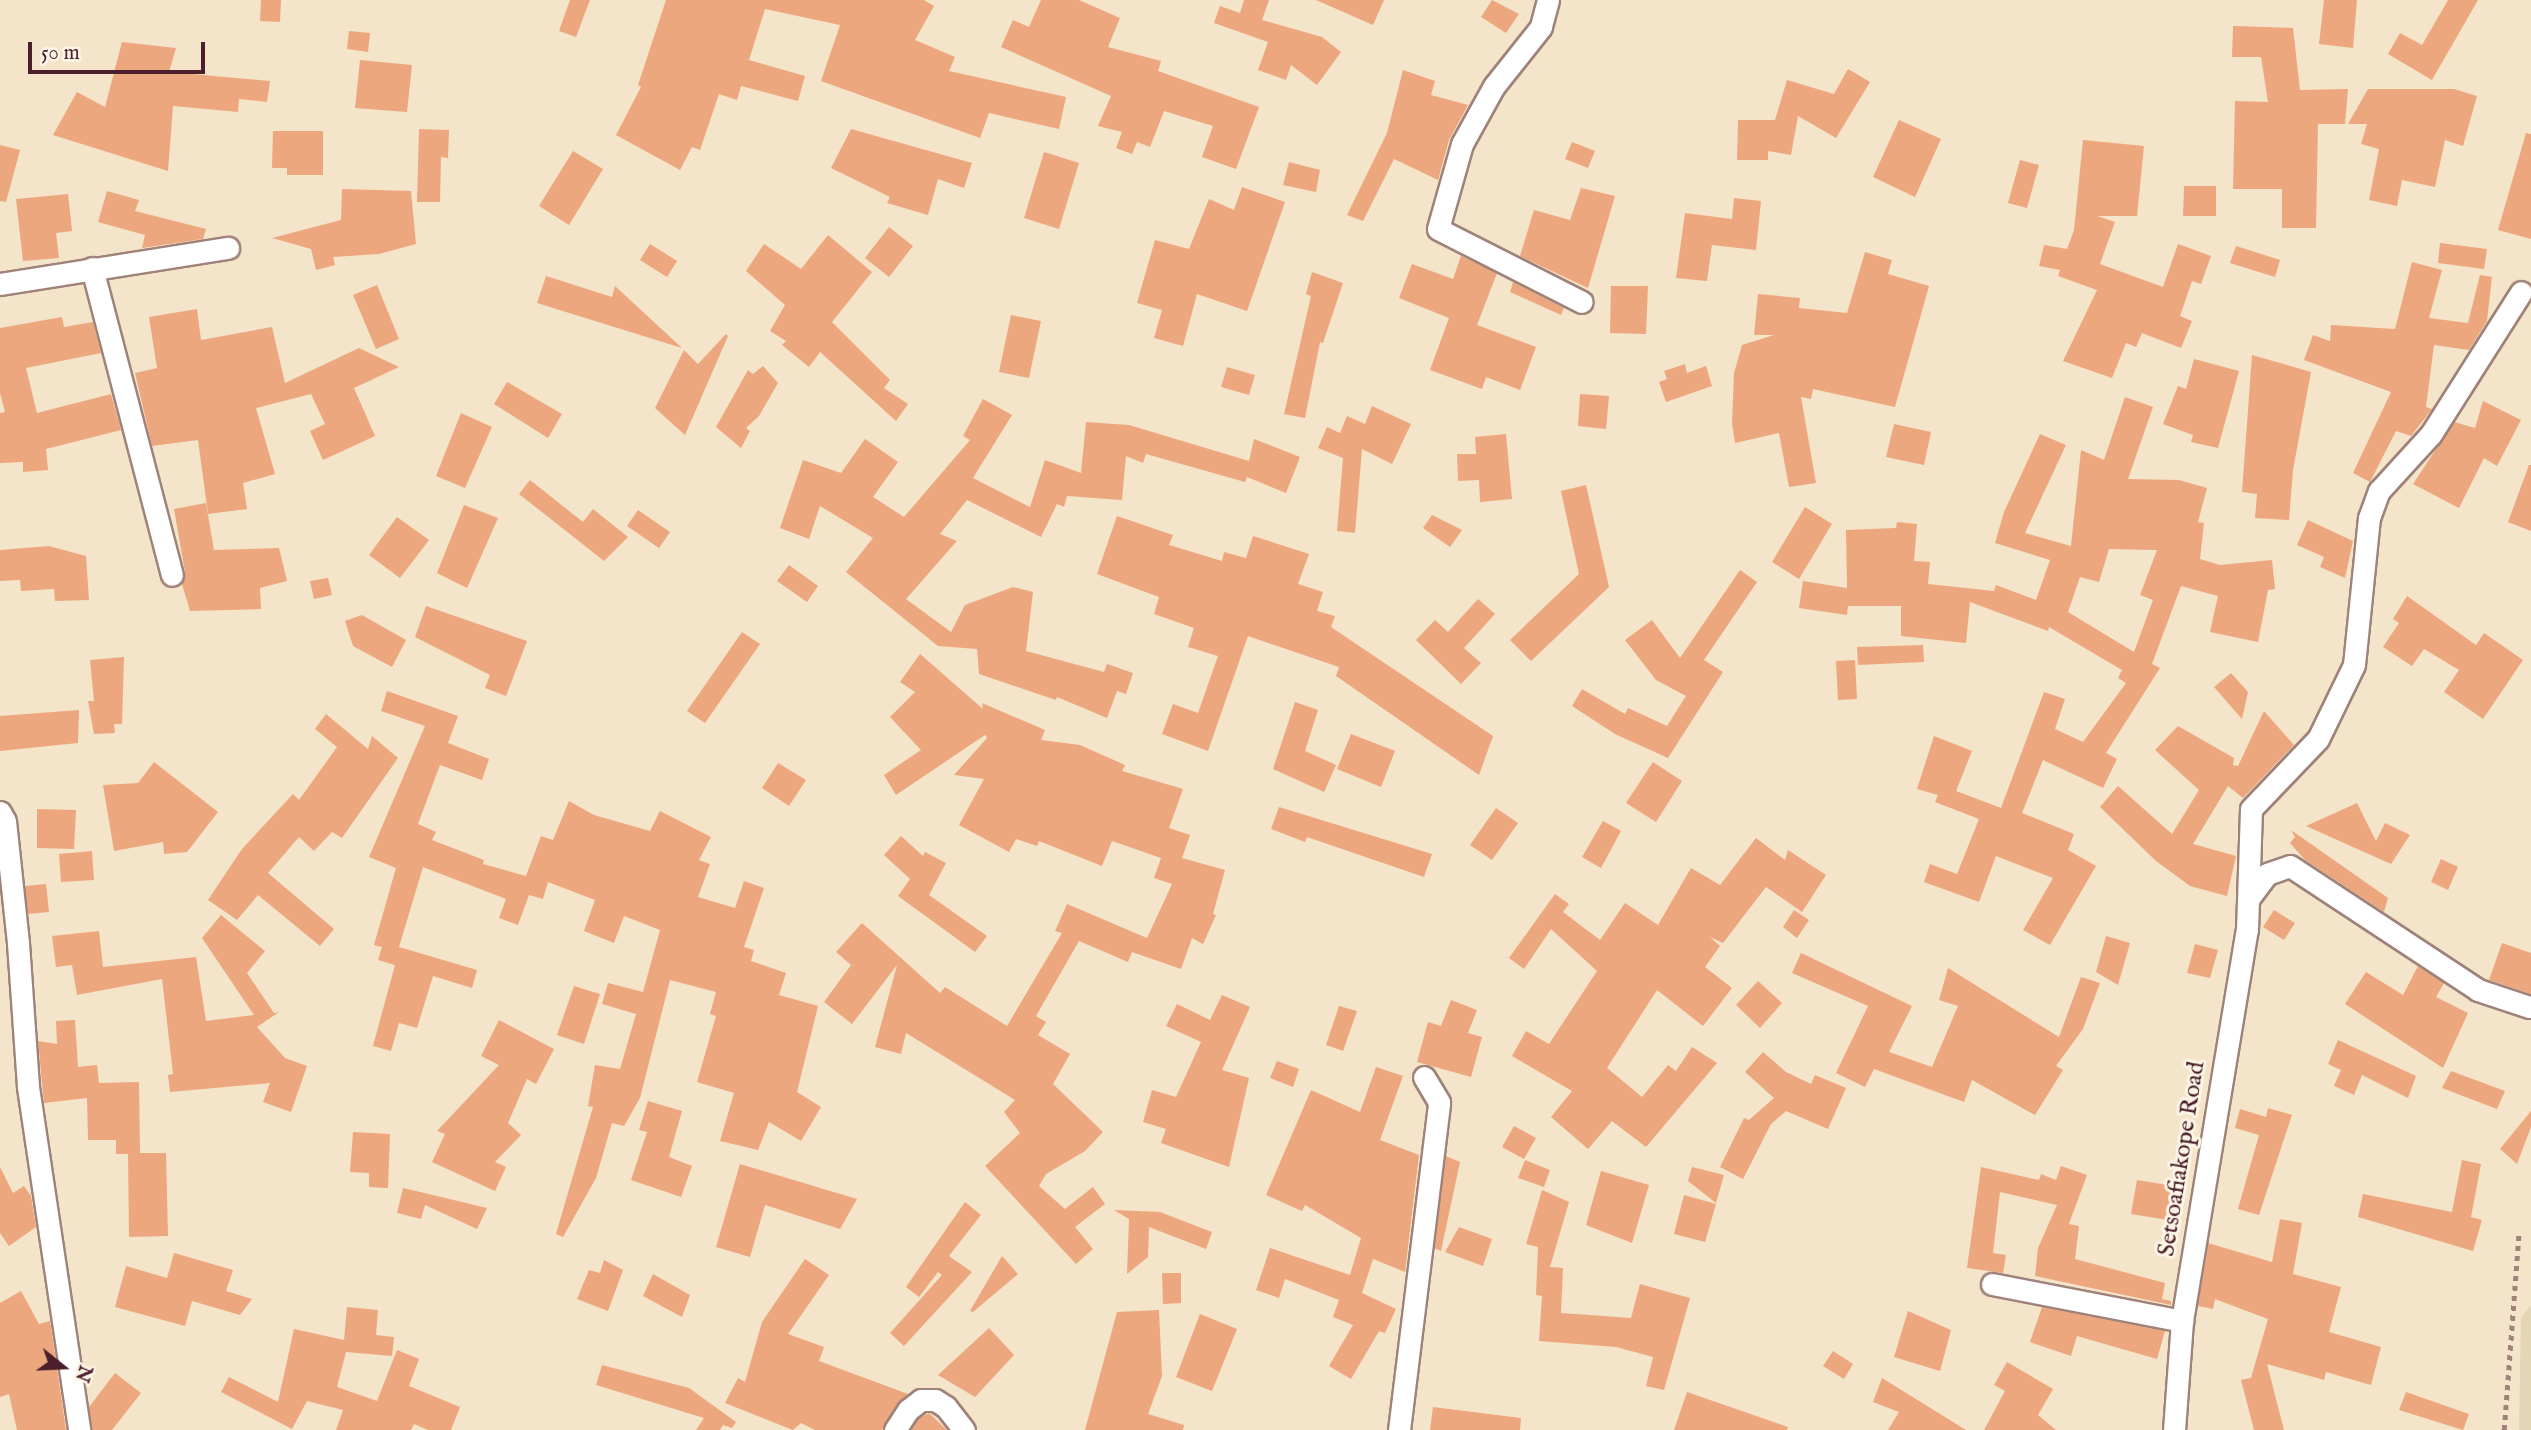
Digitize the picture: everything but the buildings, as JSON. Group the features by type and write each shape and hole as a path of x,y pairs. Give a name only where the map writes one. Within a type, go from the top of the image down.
{"street":[{"path":"1548,0 1541,27 1494,86 1462,144 1438,229 1582,302"},
{"path":"0,284 228,248"},
{"path":"92,268 172,575"},
{"name":"Setsoafiakope Road","path":"2174,1430 2182,1321 2249,898 2250,808 2318,738 2354,665 2369,518 2379,491 2431,434 2521,292"},
{"path":"0,813 5,821 18,943 28,1087 79,1430"},
{"path":"2249,898 2267,874 2290,866 2478,990 2529,1007"},
{"path":"1399,1430 1439,1102 1424,1077"},
{"path":"1992,1284 2182,1321"},
{"path":"895,1430 908,1410 921,1400 935,1400 946,1407 964,1430"}],"path":[{"path":"2504,1430 2519,1232"}],"shaded area":[{"path":"2531,1305 2531,1430 2519,1430 2521,1318"}]}
